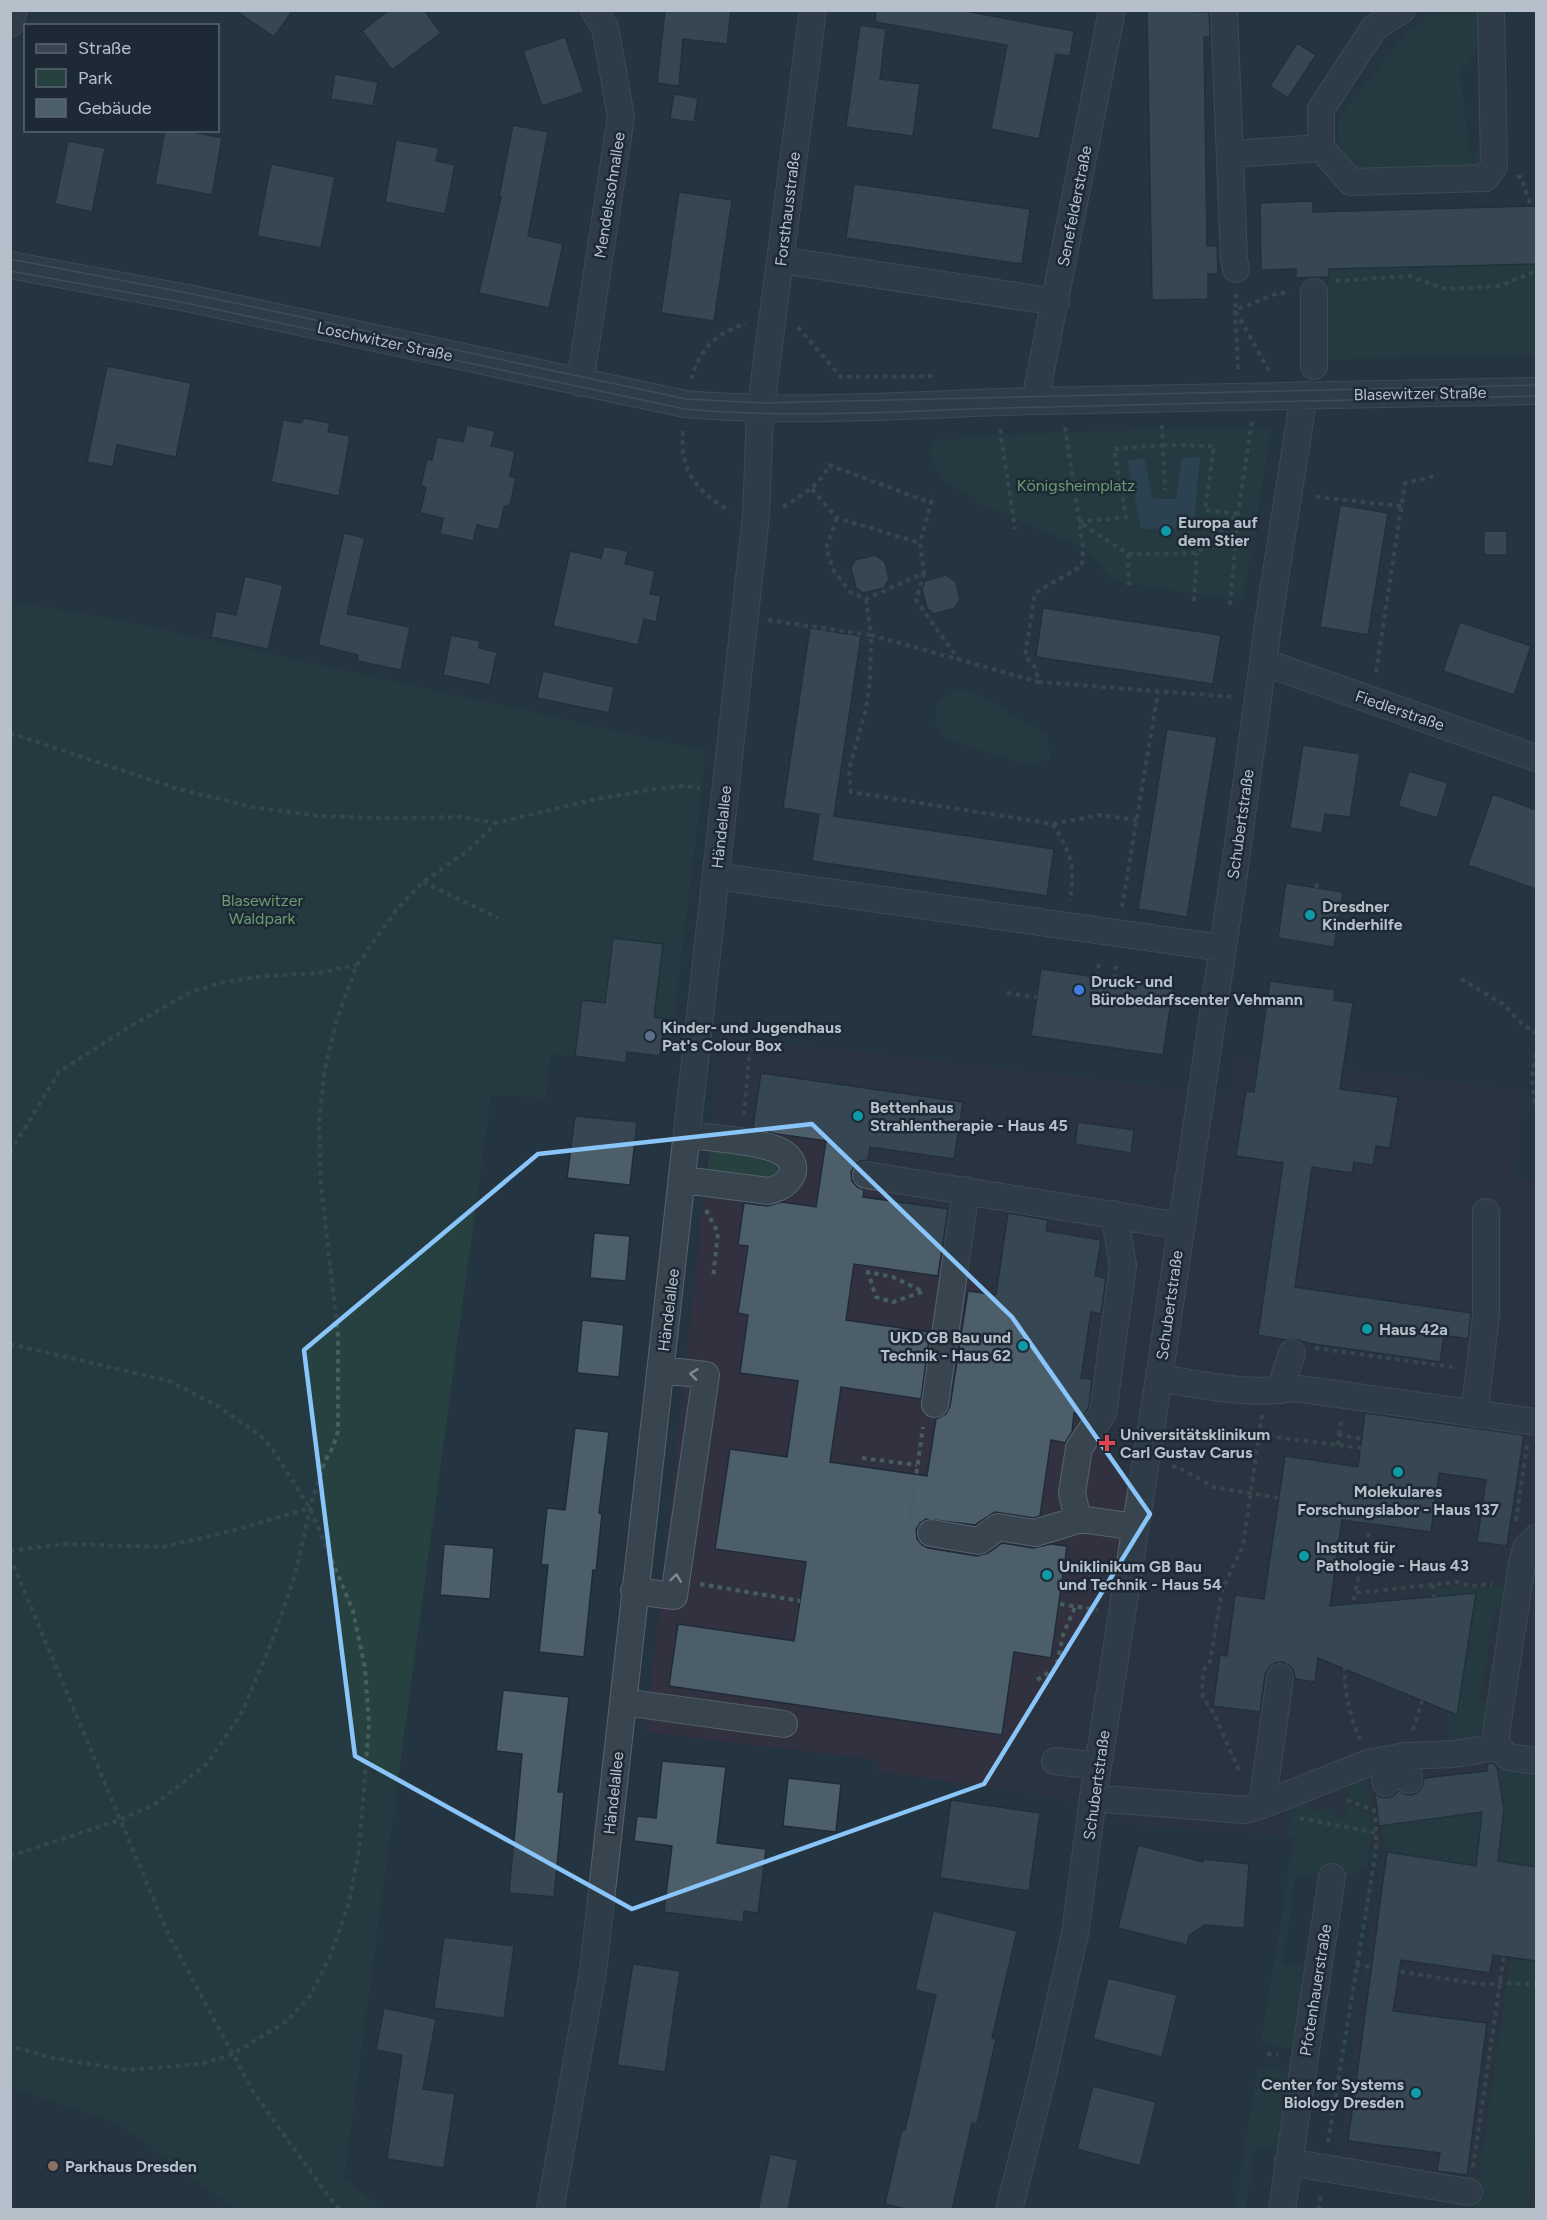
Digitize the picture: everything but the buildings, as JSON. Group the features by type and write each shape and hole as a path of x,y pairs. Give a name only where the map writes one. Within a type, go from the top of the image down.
{"street":[{"path":"10,24 14,10"},
{"name":"Mendelssohnallee","path":"580,382 621,117 605,27 594,10"},
{"name":"Forsthausstraße","path":"761,408 813,10"},
{"name":"Senefelderstraße","path":"1035,401 1112,10"},
{"path":"1224,10 1236,269"},
{"path":"1402,10 1374,28 1321,110 1321,148 1351,182 1485,178 1494,166 1491,10"},
{"path":"1230,154 1321,148"},
{"path":"780,260 1056,302"},
{"name":"Loschwitzer Straße","path":"10,265 186,298 685,404 761,408"},
{"path":"1314,292 1314,366"},
{"name":"Blasewitzer Straße","path":"1280,396 1536,391"},
{"path":"761,408 1280,396"},
{"name":"Schubertstraße","path":"1009,2210 1075,1934 1098,1767 1159,1378 1263,663 1280,396"},
{"name":"Händelallee","path":"550,2210 593,1971 634,1591 687,1180 688,1135 756,516 761,408"},
{"name":"Fiedlerstraße","path":"1263,663 1536,758"},
{"path":"716,876 1222,948"},
{"path":"687,1180 768,1191 780,1189 787,1184 792,1173 788,1156 775,1148 688,1135"},
{"path":"866,1175 1181,1226"},
{"path":"935,1404 966,1190"},
{"path":"1474,1414 1486,1316 1486,1212"},
{"path":"1078,1520 1072,1493 1079,1448 1102,1413 1123,1265 1114,1214"},
{"path":"1273,1390 1299,1349"},
{"path":"634,1591 674,1596 705,1375 661,1370"},
{"path":"1159,1378 1208,1386 1273,1390 1294,1388 1533,1421"},
{"path":"931,1533 979,1541 998,1527 1035,1533 1078,1520 1136,1527"},
{"path":"1526,1534 1526,1548 1496,1734 1497,1747 1509,1757 1536,1761"},
{"path":"1253,1807 1280,1677"},
{"path":"623,1702 784,1724"},
{"path":"1094,1798 1253,1807 1497,1747"},
{"path":"1055,1761 1098,1767"},
{"name":"Pfotenhauerstraße","path":"1282,2210 1332,1877"},
{"path":"1288,2162 1469,2192"}],"path":[{"path":"1236,269 1235,310 1238,369"},
{"path":"1235,310 1278,293 1326,291 1337,280 1409,276 1446,289 1500,286 1536,273"},
{"path":"1230,605 1238,514 1280,396 1280,391 1235,310"},
{"path":"1162,424 1165,490"},
{"path":"1039,682 1035,667 1025,656 1035,593 1082,566 1083,548 1065,426"},
{"path":"1000,429 1015,530"},
{"path":"1079,522 1126,517 1114,449 1163,445 1214,446 1205,510 1238,514"},
{"path":"1376,672 1405,483 1435,476"},
{"path":"812,489 837,518 920,543"},
{"path":"1316,497 1401,506"},
{"path":"931,503 920,543 924,573 916,600 958,660"},
{"path":"1079,522 1128,554 1197,553 1238,514"},
{"path":"837,518 826,548 834,571 850,592 866,599 924,573"},
{"path":"1194,601 1197,553"},
{"path":"1128,554 1129,590"},
{"path":"866,599 871,635 870,681 866,709 849,769 850,792 1053,824 1099,815 1137,820"},
{"path":"744,617 871,635 1039,682 1258,699"},
{"path":"1118,933 1158,692"},
{"path":"10,733 175,788 252,807 318,816 462,817 496,823 596,799 656,789 684,786 724,791"},
{"path":"10,1856 120,1820 154,1804 208,1763 242,1712 273,1640 296,1575 310,1508 324,1463 333,1447 338,1431 340,1407 338,1334 321,1186 319,1122 325,1068 337,1019 357,965 397,909 423,882 470,849 496,823"},
{"path":"1053,824 1070,853 1073,874 1067,926"},
{"path":"1316,888 1318,880"},
{"path":"423,882 498,918"},
{"path":"1097,977 1099,963"},
{"path":"10,1152 59,1072 129,1027 189,993 220,983 265,976 319,973 357,965"},
{"path":"1115,980 1116,966"},
{"path":"1461,979 1503,1004 1523,1025 1536,1034"},
{"path":"1007,993 1037,997"},
{"path":"742,1142 750,1047"},
{"path":"1536,1054 1532,1078 1536,1110"},
{"path":"687,1180 718,1233 713,1278"},
{"path":"922,1292 893,1277 868,1272 876,1296 893,1302 922,1292 952,1293"},
{"path":"10,1344 169,1381 216,1405 260,1435 273,1450 310,1508 353,1611 365,1668 369,1725 359,1850 348,1903 331,1954 310,1996 287,2021 233,2054 201,2064 127,2070 53,2058 10,2046"},
{"path":"1299,1349 1463,1368 1481,1353"},
{"path":"1273,1390 1259,1435 1243,1546 1222,1590 1210,1662 1205,1667 1202,1681 1203,1697 1214,1714 1247,1786 1253,1807 1270,1813 1376,1833"},
{"path":"931,1533 908,1530 926,1406 935,1404"},
{"path":"1526,1534 1533,1421"},
{"path":"1259,1435 1360,1448"},
{"path":"1338,1445 1339,1436 1362,1439"},
{"path":"862,1458 917,1465"},
{"path":"1146,1460 1178,1467 1213,1487 1279,1498"},
{"path":"10,1551 64,1544 163,1547 232,1531 310,1508"},
{"path":"1351,1618 1369,1533"},
{"path":"10,1557 169,1936 254,2092 340,2210"},
{"path":"676,1580 800,1601"},
{"path":"1355,1593 1457,1582 1471,1586 1520,1580"},
{"path":"1433,1585 1434,1597"},
{"path":"1037,1680 1056,1668 1063,1635 1075,1607 1060,1604"},
{"path":"1346,1657 1344,1675 1348,1712"},
{"path":"1318,2210 1376,1851 1377,1821 1419,1765 1477,1807 1473,1808"},
{"path":"1469,2192 1516,1873"},
{"path":"1356,1965 1488,1985 1500,1982 1536,1985"}],"highlighted area":[{"path":"812,1124 1012,1317 1150,1514 984,1784 632,1909 355,1756 304,1350 538,1154"}],"shaded area":[{"path":"1200,457 1193,528 1141,529 1127,460 1145,459 1153,499 1176,499 1182,458"},
{"name":"Universitätsklinikum Carl Gustav Carus","path":"721,1036 1233,1095 1238,1056 1526,1091 1512,1178 1536,1181 1536,2209 1499,2209 1499,2206 1335,2181 1382,1852 1295,1837 1129,1824 1060,1798 877,1771 878,1760 646,1732"}],"green space":[{"path":"1436,11 1482,11 1482,46 1460,71 1470,156 1485,143 1484,165 1361,176 1337,155 1338,118 1406,34"},
{"path":"1536,264 1536,355 1328,359 1329,269"},
{"name":"Königsheimplatz","path":"1162,429 1272,429 1242,600 1114,580 1083,548 982,504 944,480 929,454 936,440 1001,435","holes":["1182,458 1193,528 1141,529 1127,460 1146,460 1153,499 1177,499"]},
{"name":"Blasewitzer Waldpark","path":"10,601 110,618 706,751 674,1019 654,1017 663,944 613,938 605,1003 582,1000 575,1056 551,1054 545,1098 491,1094 344,2178 382,2209 235,2209 116,2122 11,2088"},
{"path":"959,688 979,695 1047,735 1051,759 1032,766 949,740 935,724 938,701"},
{"path":"710,1147 771,1155 782,1171 777,1181 707,1175"},
{"path":"1506,1585 1502,1611 1494,1610 1480,1701 1488,1702 1485,1724 1475,1738 1460,1742 1451,1737 1449,1733 1446,1722 1447,1711 1457,1715 1476,1594 1436,1597 1436,1589 1457,1586 1470,1589"},
{"path":"1498,1769 1536,1775 1536,1867 1525,1865 1507,1871 1387,1852 1380,1826 1482,1812 1485,1801 1502,1798"},
{"path":"1367,1775 1370,1807 1345,1798 1350,1796 1343,1780"},
{"path":"1302,1796 1310,1814 1333,1805 1339,1819 1348,1814 1344,1803 1370,1814 1372,1828 1366,1867 1346,1876 1322,1872 1320,1877 1296,1874 1283,1964 1308,1967 1295,2048 1261,2044 1294,1838 1289,1837 1290,1815 1284,1809"},
{"path":"1511,1957 1536,1961 1536,2118 1528,2209 1474,2210"},
{"path":"1258,2067 1291,2072 1279,2150 1255,2146 1245,2209 1235,2210"}],"tram line":[{"path":"10,259 188,293 686,399 762,403 1536,385"},
{"path":"10,271 186,303 685,409 724,412 843,413 1536,396"}],"place":[{"name":"Europa auf dem Stier","path":"1166,531"},
{"name":"Dresdner Kinderhilfe","path":"1310,915"},
{"name":"Druck- und Bürobedarfscenter Vehmann","path":"1079,990"},
{"name":"Kinder- und Jugendhaus Pat's Colour Box","path":"650,1036"},
{"name":"Bettenhaus Strahlentherapie - Haus 45","path":"858,1116"},
{"name":"Haus 42a","path":"1367,1329"},
{"name":"UKD GB Bau und Technik - Haus 62","path":"1023,1346"},
{"name":"Universitätsklinikum Carl Gustav Carus","path":"1107,1443"},
{"name":"Molekulares Forschungslabor - Haus 137","path":"1398,1472"},
{"name":"Institut für Pathologie - Haus 43","path":"1304,1556"},
{"name":"Uniklinikum GB Bau und Technik - Haus 54","path":"1047,1575"},
{"name":"Center for Systems Biology Dresden","path":"1416,2093"},
{"name":"Parkhaus Dresden","path":"53,2166"}]}
